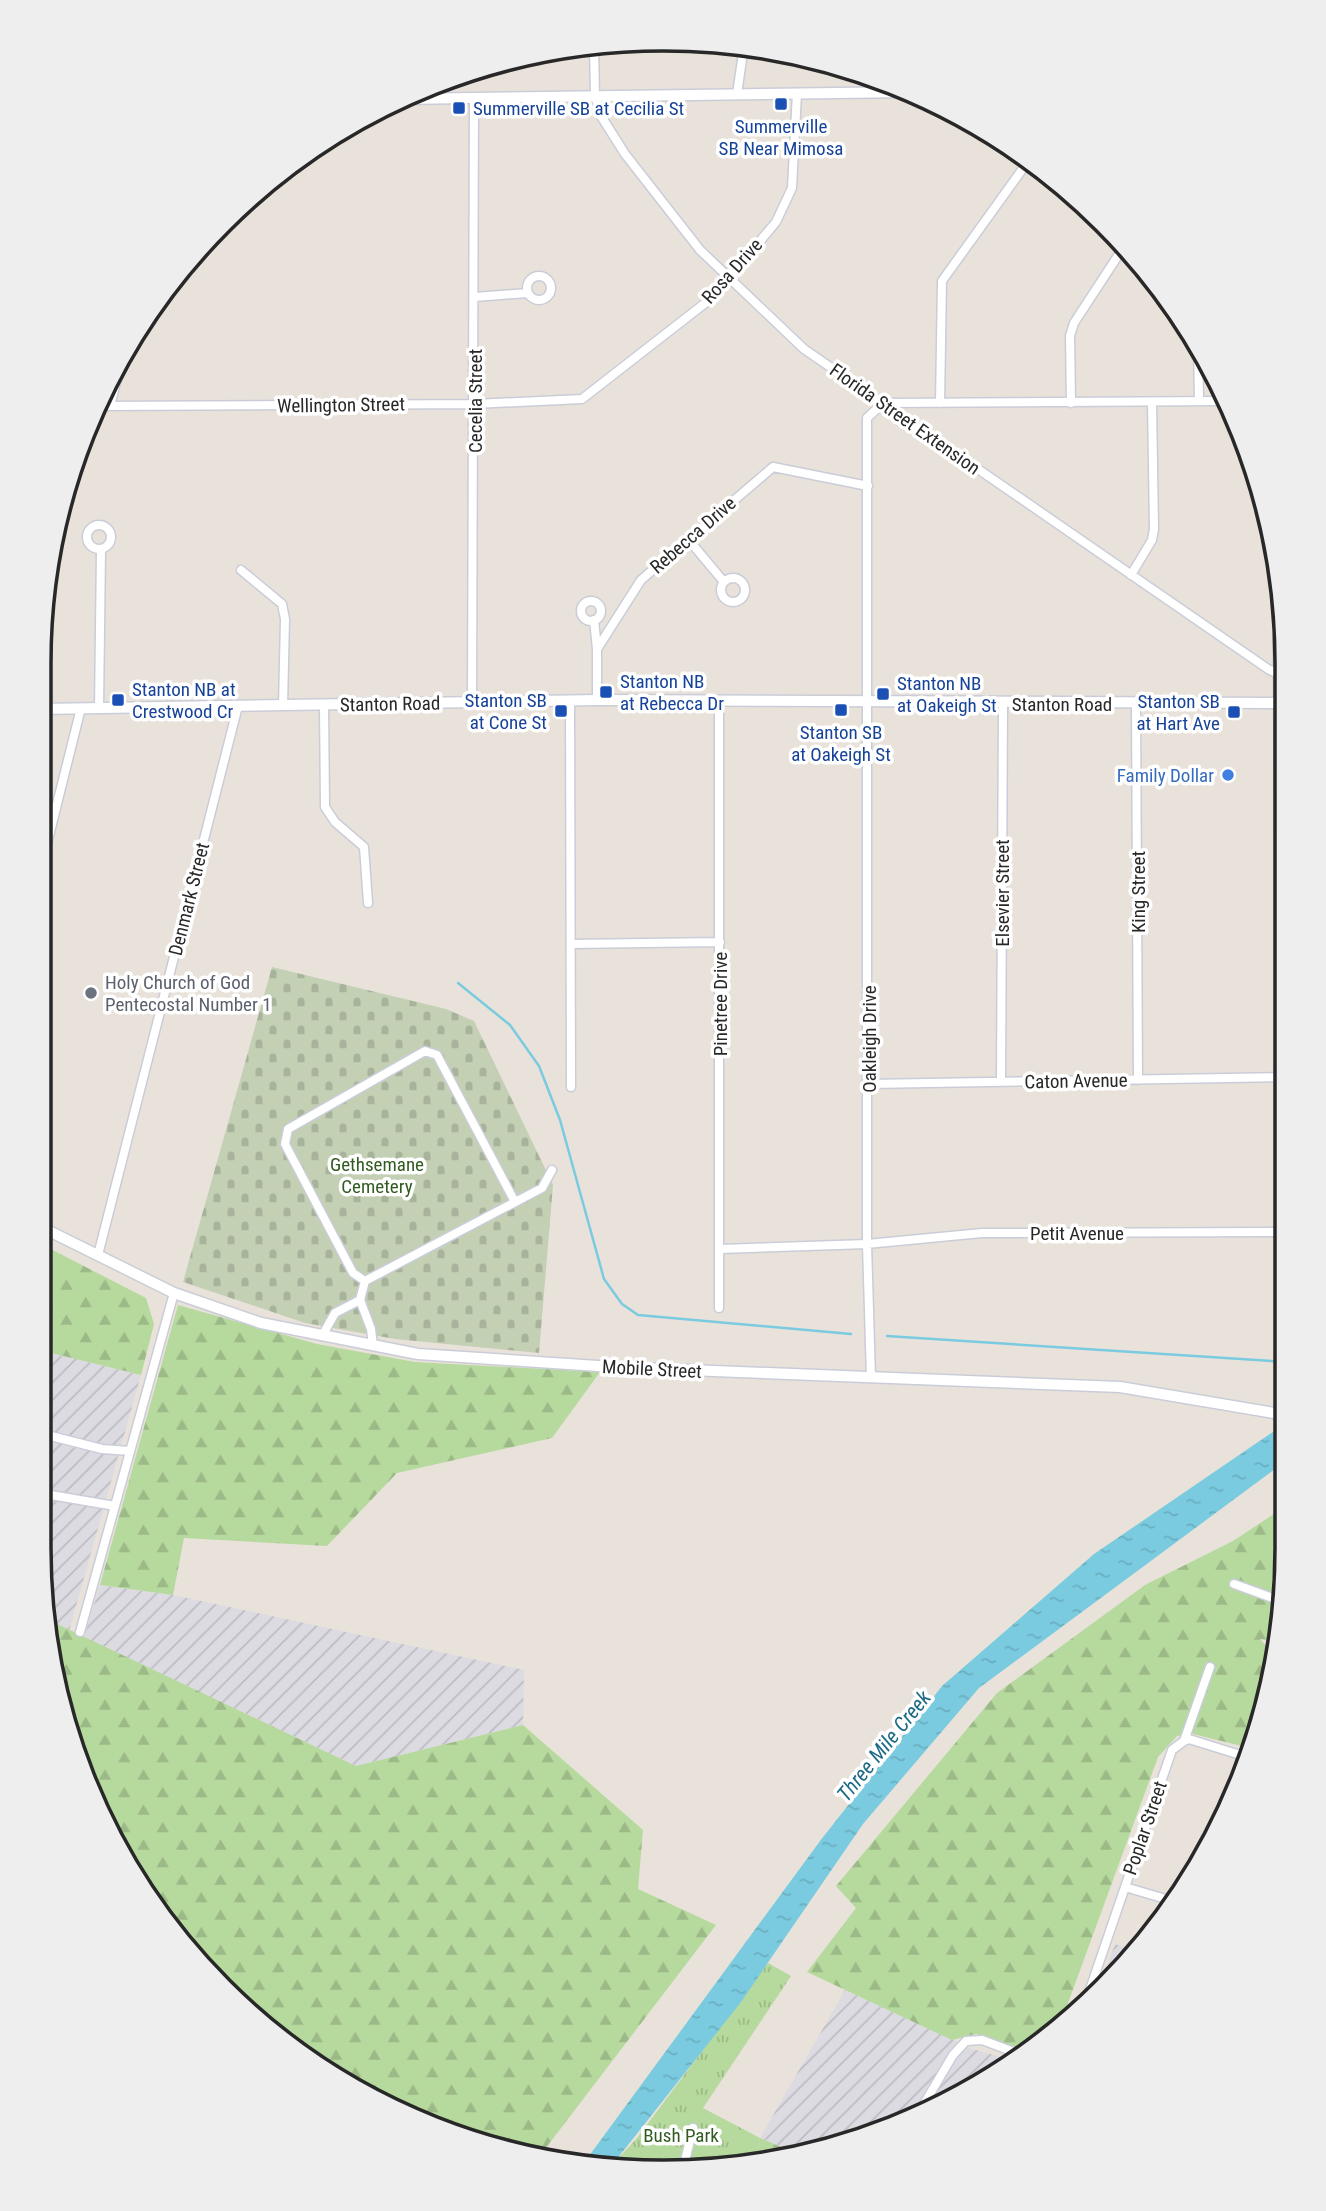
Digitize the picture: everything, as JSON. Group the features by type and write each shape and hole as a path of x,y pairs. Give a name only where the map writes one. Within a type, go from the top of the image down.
{"street":[{"path":"594,55 595,96"},
{"path":"737,94 743,56"},
{"path":"424,99 880,91"},
{"name":"Rosa Drive","path":"582,399 713,297 776,222 792,188 797,93"},
{"name":"Florida Street Extension","path":"595,96 601,117 625,154 700,250 804,349 1275,672"},
{"name":"Cecelia Street","path":"471,703 475,404 474,98"},
{"path":"940,403 942,281 1023,168"},
{"path":"1071,403 1070,336 1074,323 1119,254"},
{"path":"475,297 528,293"},
{"path":"1198,367 1199,401"},
{"path":"110,406 113,394"},
{"name":"Wellington Street","path":"110,406 475,404 582,399"},
{"path":"883,403 1216,401"},
{"path":"1131,575 1152,540 1154,529 1152,402"},
{"name":"Oakleigh Drive","path":"872,1378 867,1244 867,418 883,403"},
{"name":"Rebecca Drive","path":"597,649 641,580 773,467 868,486"},
{"path":"688,539 724,582"},
{"path":"99,708 101,550"},
{"path":"241,570 282,604 285,619 283,706"},
{"path":"594,620 597,701"},
{"name":"Stanton Road","path":"51,709 719,700 1136,705 1275,703"},
{"name":"Pinetree Drive","path":"719,700 719,1308"},
{"path":"570,701 572,1087"},
{"name":"Elsevier Street","path":"1001,1082 1003,704"},
{"path":"324,705 325,807 335,822 364,847 368,903"},
{"name":"King Street","path":"1136,705 1138,1080"},
{"name":"Denmark Street","path":"98,1255 238,706"},
{"path":"51,827 80,708"},
{"path":"570,944 720,942"},
{"path":"365,1281 353,1273 285,1144 288,1129 425,1051 438,1055 514,1202"},
{"name":"Caton Avenue","path":"869,1084 1275,1077"},
{"path":"373,1346 371,1329 360,1300 365,1281 542,1188 552,1170"},
{"name":"Mobile Street","path":"51,1232 174,1293 261,1323 418,1354 613,1367 1120,1387 1275,1413"},
{"name":"Petit Avenue","path":"721,1249 867,1244 982,1234 1275,1232"},
{"path":"80,1632 174,1293"},
{"path":"322,1336 335,1313 360,1300"},
{"path":"51,1436 102,1449 131,1451"},
{"path":"51,1495 115,1506"},
{"path":"1234,1584 1273,1598"},
{"name":"Poplar Street","path":"1091,1985 1172,1750 1184,1741 1210,1667"},
{"path":"1184,1741 1189,1739 1239,1755"},
{"path":"1125,1887 1165,1899"},
{"path":"926,2100 965,2041 982,2040 1012,2051"},
{"path":"686,2159 694,2128"}],"shaded area":[{"path":"51,1353 141,1375 69,1631 56,1624 52,1588"},
{"path":"100,1585 173,1595 524,1670 523,1725 356,1766 84,1637"},
{"path":"1115,1944 1126,1948 1123,1952 1106,1971"},
{"path":"845,1990 972,2049 1002,2057 934,2097 860,2128 783,2148 760,2138"}],"green space":[{"name":"Gethsemane Cemetery","path":"272,967 446,1009 474,1021 553,1185 539,1353 395,1339 305,1323 183,1282"},
{"path":"51,1249 146,1298 154,1324 141,1375 51,1353"},
{"path":"178,1305 317,1344 415,1362 600,1372 552,1438 397,1473 327,1546 184,1538 173,1595 100,1585"},
{"path":"1275,1513 1274,1588 1270,1628 1268,1640 1260,1639 1267,1647 1243,1745 1193,1734 1177,1736 1158,1757 1066,2009 1017,2047 976,2034 952,2040 807,1972 856,1908 836,1886 997,1693 1145,1585 1233,1541"},
{"path":"56,1623 356,1766 523,1725 643,1830 638,1889 716,1925 546,2148 466,2128 429,2114 357,2078 290,2034 230,1981 177,1921 133,1854 97,1782 72,1706"},
{"name":"Bush Park","path":"768,1963 791,1976 703,2108 760,2138 756,2153 703,2159 618,2159 637,2138"},
{"path":"760,2138 783,2148 782,2148 756,2153"}],"water":[{"path":"1275,1431 1275,1469 979,1688 863,1824 741,2002 617,2158 589,2156 820,1841 942,1686 1094,1554"}],"waterway":[{"path":"458,983 510,1025 539,1066 560,1120 604,1279 622,1304 638,1315 851,1334"},
{"path":"887,1336 1275,1361"}],"place":[{"name":"Summerville SB Near Mimosa","path":"781,104"},
{"name":"Summerville SB at Cecilia St","path":"459,108"},
{"name":"Stanton NB at Rebecca Dr","path":"606,692"},
{"name":"Stanton NB at Oakeigh St","path":"883,694"},
{"name":"Stanton NB at Crestwood Cr","path":"118,700"},
{"name":"Stanton SB at Oakeigh St","path":"841,710"},
{"name":"Stanton SB at Cone St","path":"561,711"},
{"name":"Stanton SB at Hart Ave","path":"1234,712"},
{"name":"Family Dollar","path":"1228,775"},
{"name":"Holy Church of God Pentecostal Number 1","path":"91,993"}],"water label":[{"name":"Three Mile Creek","path":"884,1746"}]}
